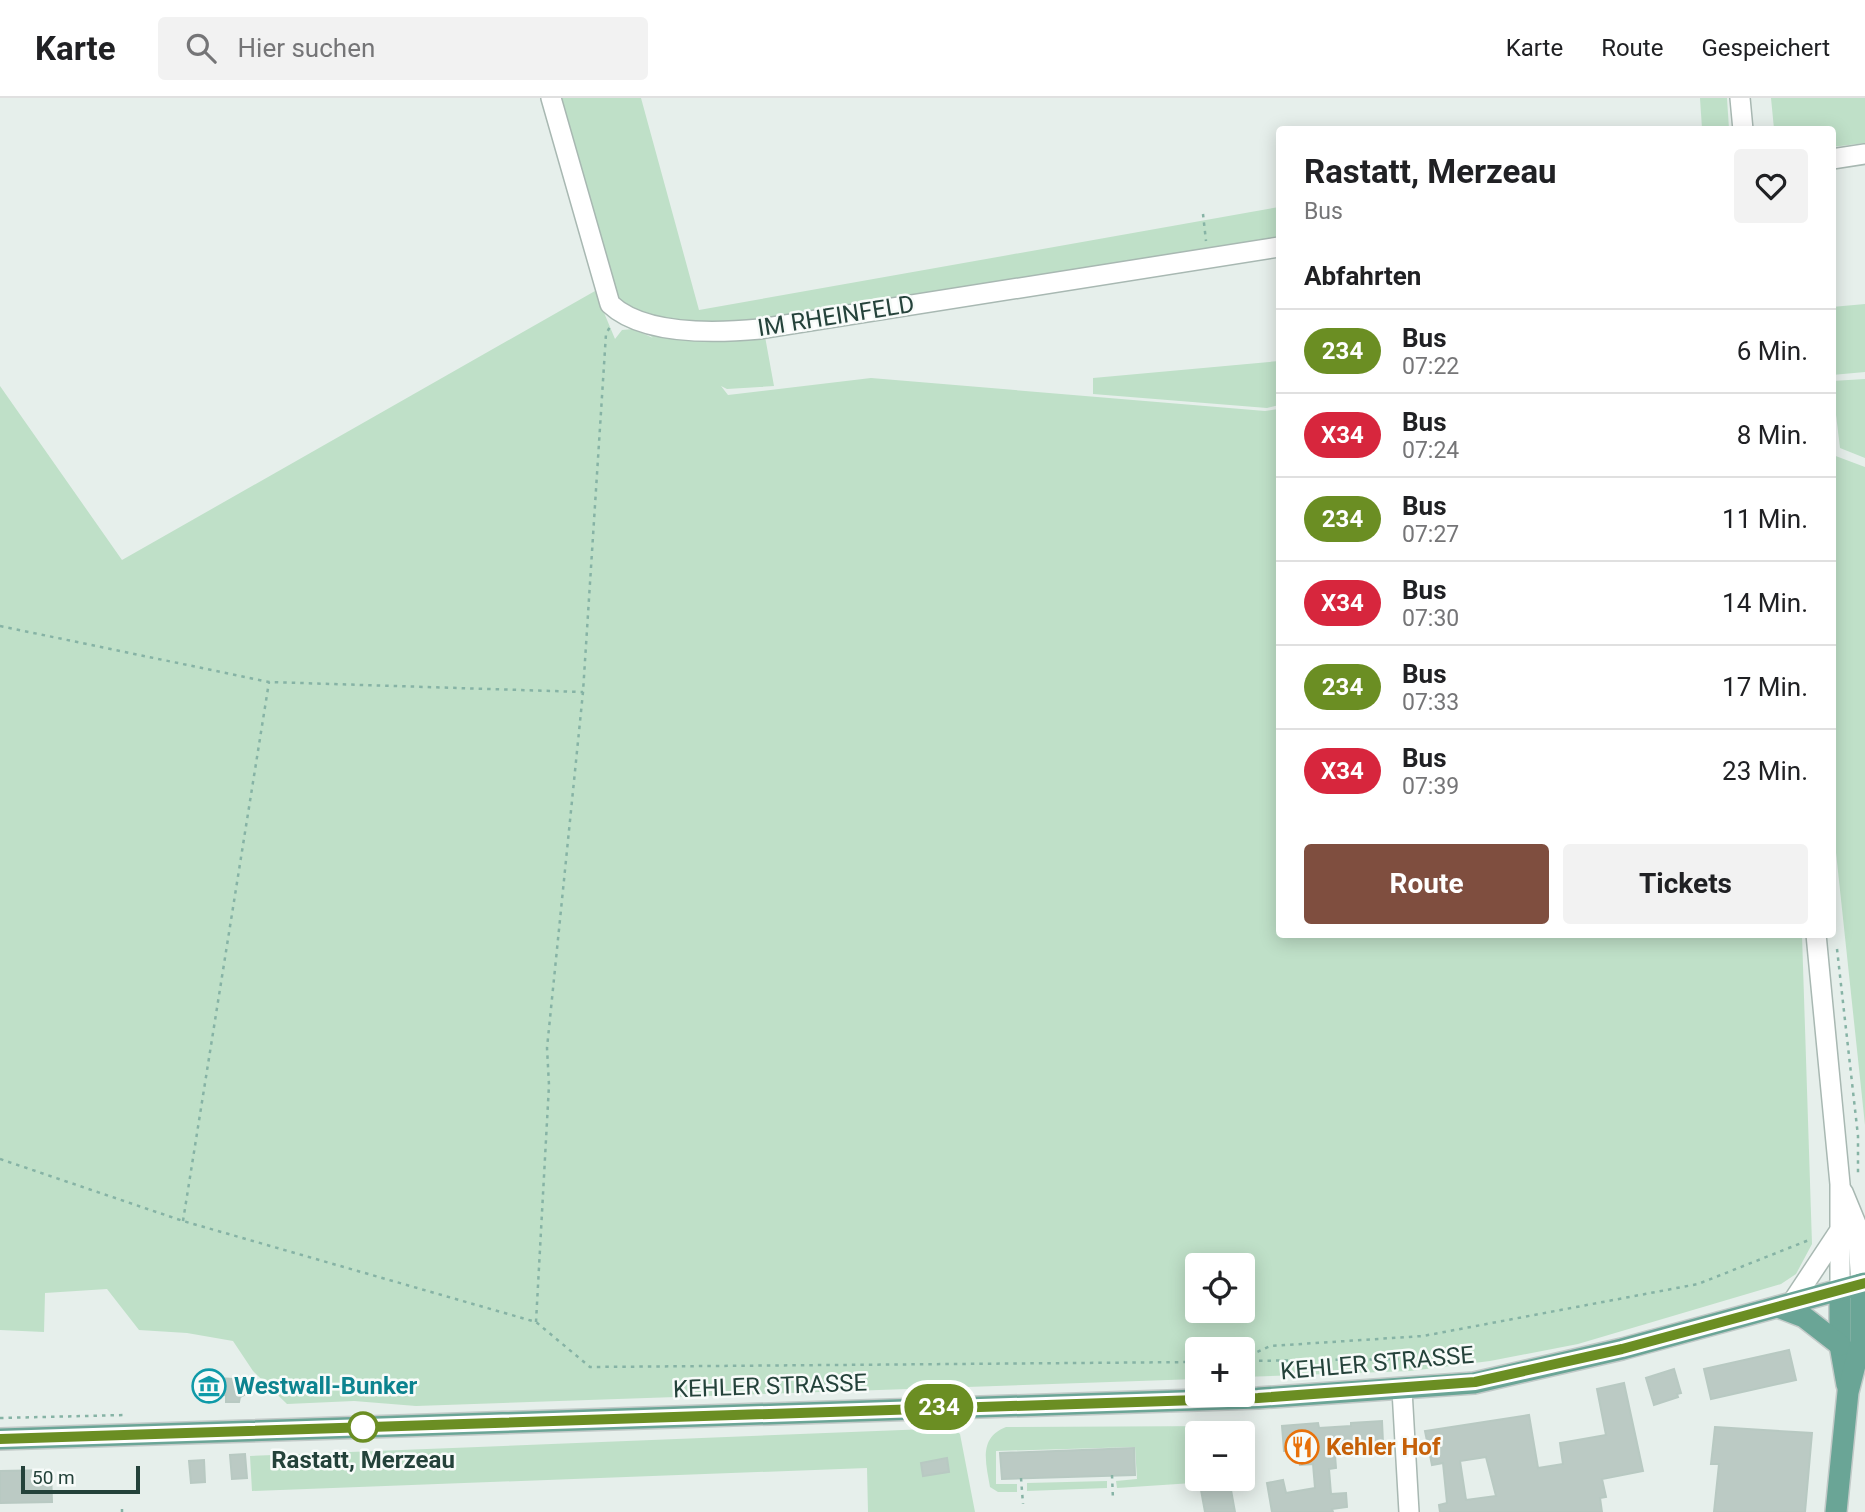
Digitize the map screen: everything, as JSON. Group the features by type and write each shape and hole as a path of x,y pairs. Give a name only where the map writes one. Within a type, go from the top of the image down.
{"main road":[{"name":"KEHLER STRASSE","path":"0,1439 1258,1398 1402,1390 1475,1382 1560,1364 1855,1286"},
{"path":"1836,1512 1855,1340 1855,1286"},
{"path":"1785,1305 1804,1317 1855,1340"}],"street":[{"path":"551,98 606,295 617,311"},
{"path":"1740,98 1743,126"},
{"path":"1836,158 1865,154"},
{"name":"IM RHEINFELD","path":"617,311 638,320 682,330 719,333 1276,247"},
{"path":"1817,938 1849,1184 1861,1230 1855,1286"},
{"path":"1785,1305 1838,1233 1849,1184"},
{"path":"1838,1233 1855,1286"},
{"path":"1402,1390 1409,1512"}],"path":[{"path":"1202,214 1209,258"},
{"path":"536,1322 549,1085 547,1048 583,692 606,334 617,311"},
{"path":"0,626 269,682 583,692"},
{"path":"183,1221 269,682"},
{"path":"1835,938 1858,1136 1849,1184"},
{"path":"0,1159 183,1221 536,1322 590,1367 1185,1362"},
{"path":"1255,1354 1270,1346 1423,1336 1699,1284 1809,1240"},
{"path":"1255,1360 1408,1359 1418,1375"},
{"path":"1112,1475 1113,1500"},
{"path":"1021,1478 1023,1504"}],"green space":[{"path":"558,98 641,98 699,310 1276,208 1276,240 762,320 774,386 727,389 721,386 728,395 871,378 1265,411 1276,409 1276,938 1802,938 1812,1244 1796,1274 1781,1284 1578,1344 1490,1361 1410,1371 1255,1377 1255,1337 1185,1337 1185,1379 416,1406 354,1401 287,1404 253,1371 233,1341 187,1333 139,1330 107,1289 45,1293 44,1332 0,1330 0,386 122,560 595,291 615,339 622,330 633,329 653,338 642,329 626,325"},
{"path":"1700,98 1727,98 1729,126 1702,126"},
{"path":"1771,98 1865,98 1865,143 1836,147 1836,126 1774,126"},
{"path":"1865,304 1865,372 1836,375 1836,307"},
{"path":"1276,361 1276,406 1267,408 1093,394 1093,378"},
{"path":"1865,379 1865,458 1840,448 1836,381"},
{"path":"1836,456 1865,467 1865,1125 1836,853"},
{"path":"1185,1426 1185,1484 1117,1488 1116,1481 1137,1479 1135,1447 996,1451 996,1484 1017,1484 1017,1492 998,1492 990,1487 986,1452 991,1438 1006,1427"},
{"path":"953,1428 960,1434 975,1512 868,1512 867,1468 252,1491 250,1456"},
{"path":"1107,1481 1107,1488 1027,1491 1027,1483"}],"building":[{"path":"1789,1350 1796,1380 1711,1399 1704,1369"},
{"path":"1674,1369 1681,1393 1677,1394 1678,1397 1654,1405 1646,1378"},
{"path":"200,1377 250,1380 250,1392 240,1397 239,1402 226,1402 226,1395 200,1395"},
{"path":"1624,1383 1643,1471 1602,1479 1606,1497 1600,1498 1602,1512 1440,1512 1439,1505 1447,1503 1443,1463 1432,1465 1425,1431 1529,1415 1538,1468 1563,1464 1560,1443 1606,1435 1597,1389","holes":["1486,1457 1496,1496 1466,1500 1460,1461"]},
{"path":"1382,1421 1383,1443 1352,1445 1353,1454 1335,1455 1336,1468 1329,1469 1331,1494 1346,1493 1347,1507 1332,1509 1333,1512 1272,1512 1267,1483 1283,1480 1286,1493 1315,1488 1313,1464 1300,1465 1299,1450 1284,1451 1282,1426 1318,1423 1319,1428"},
{"path":"1715,1427 1812,1433 1805,1512 1714,1512 1719,1464 1711,1464"},
{"path":"1134,1448 1135,1475 1002,1479 1000,1453"},
{"path":"245,1454 247,1478 232,1479 230,1455"},
{"path":"947,1458 949,1472 923,1476 921,1463"},
{"path":"204,1460 205,1482 191,1483 189,1461"},
{"path":"51,1470 52,1502 0,1503 0,1471"},
{"path":"1201,1491 1231,1491 1235,1512 1205,1512"}],"bus line":[{"name":"234","path":"0,1439 1258,1398 1402,1390 1475,1382 1560,1364 1865,1283"}],"place":[{"name":"Westwall-Bunker","path":"209,1386"},
{"name":"Rastatt, Merzeau","path":"363,1427"},
{"name":"Kehler Hof","path":"1302,1447"}]}
